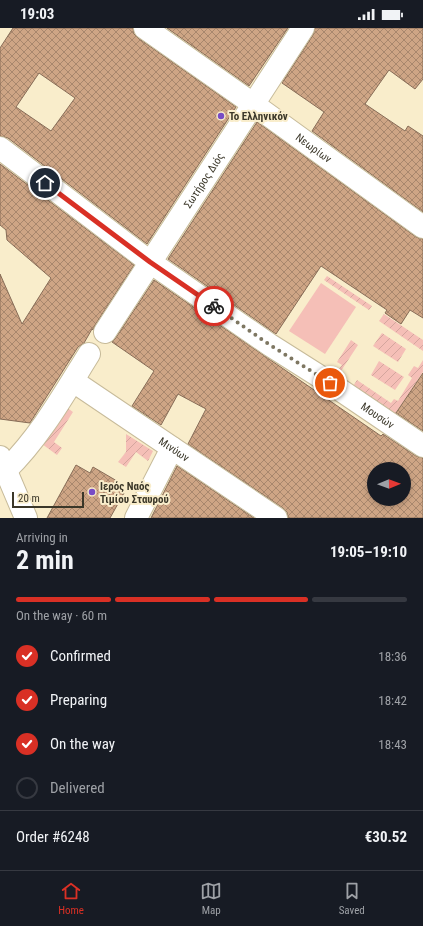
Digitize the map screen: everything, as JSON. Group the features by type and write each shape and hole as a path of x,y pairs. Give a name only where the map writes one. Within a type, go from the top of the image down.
{"street":[{"name":"Νεωρίων","path":"145,28 423,226"},
{"name":"Σωτήρος Διός","path":"105,332 304,28"},
{"name":"Μουσών","path":"0,148 150,262 270,345 330,383 423,446"},
{"path":"26,518 3,463 23,453 73,381 89,354"},
{"name":"Μινύων","path":"73,381 276,518"},
{"path":"136,518 172,448"}],"shaded area":[{"path":"327,276 372,306 369,310 324,280"},
{"path":"321,283 356,307 325,354 289,331"},
{"path":"384,314 423,340 423,351 379,321"},
{"path":"382,333 406,349 398,362 373,346"},
{"path":"351,340 358,345 341,371 339,369 342,365 337,362"},
{"path":"423,360 423,372 393,417 352,388 357,380 391,403 394,399 398,401 412,378 408,375 414,366 418,368"},
{"path":"379,361 404,377 395,390 371,375"},
{"path":"66,407 73,412 54,442 62,448 57,455 42,444"},
{"path":"126,434 153,451 148,461 136,452 126,467 118,462 126,452"}],"building":[{"path":"13,28 133,28 134,34 138,38 236,107 147,244 8,138 0,136 0,48","holes":["39,73 75,98 51,131 16,107"]},
{"path":"167,28 288,28 249,86"},
{"path":"315,28 423,28 423,79 415,89 389,70 365,104 405,131 408,126 423,136 423,212 312,131 324,112 282,83 313,35"},
{"path":"257,122 416,237 423,239 423,318 410,310 401,324 385,313 387,310 321,266 276,334 168,259"},
{"path":"0,164 134,265 93,330 92,329 84,343 78,347 30,423 0,419 0,274 22,324 51,278 7,240 6,230 0,225"},
{"path":"154,280 381,436 383,434 416,456 423,458 423,518 288,518 287,512 283,508 188,444 206,409 178,394 161,425 132,406 154,371 112,342"},
{"path":"423,373 423,431 396,413"},
{"name":"Ιερός Ναός Τιμίου Σταυρού","path":"76,465 90,473 93,467 117,481 114,487 124,493 110,518 47,518"},
{"path":"177,466 254,518 151,518"}],"way so far":[{"path":"214,306 270,345 330,383"}],"place":[{"name":"Το Ελληνικόν","path":"221,116"},
{"name":"Ιερός Ναός Τιμίου Σταυρού","path":"92,492"}],"route":[{"path":"45,183 150,262 214,306"}]}
